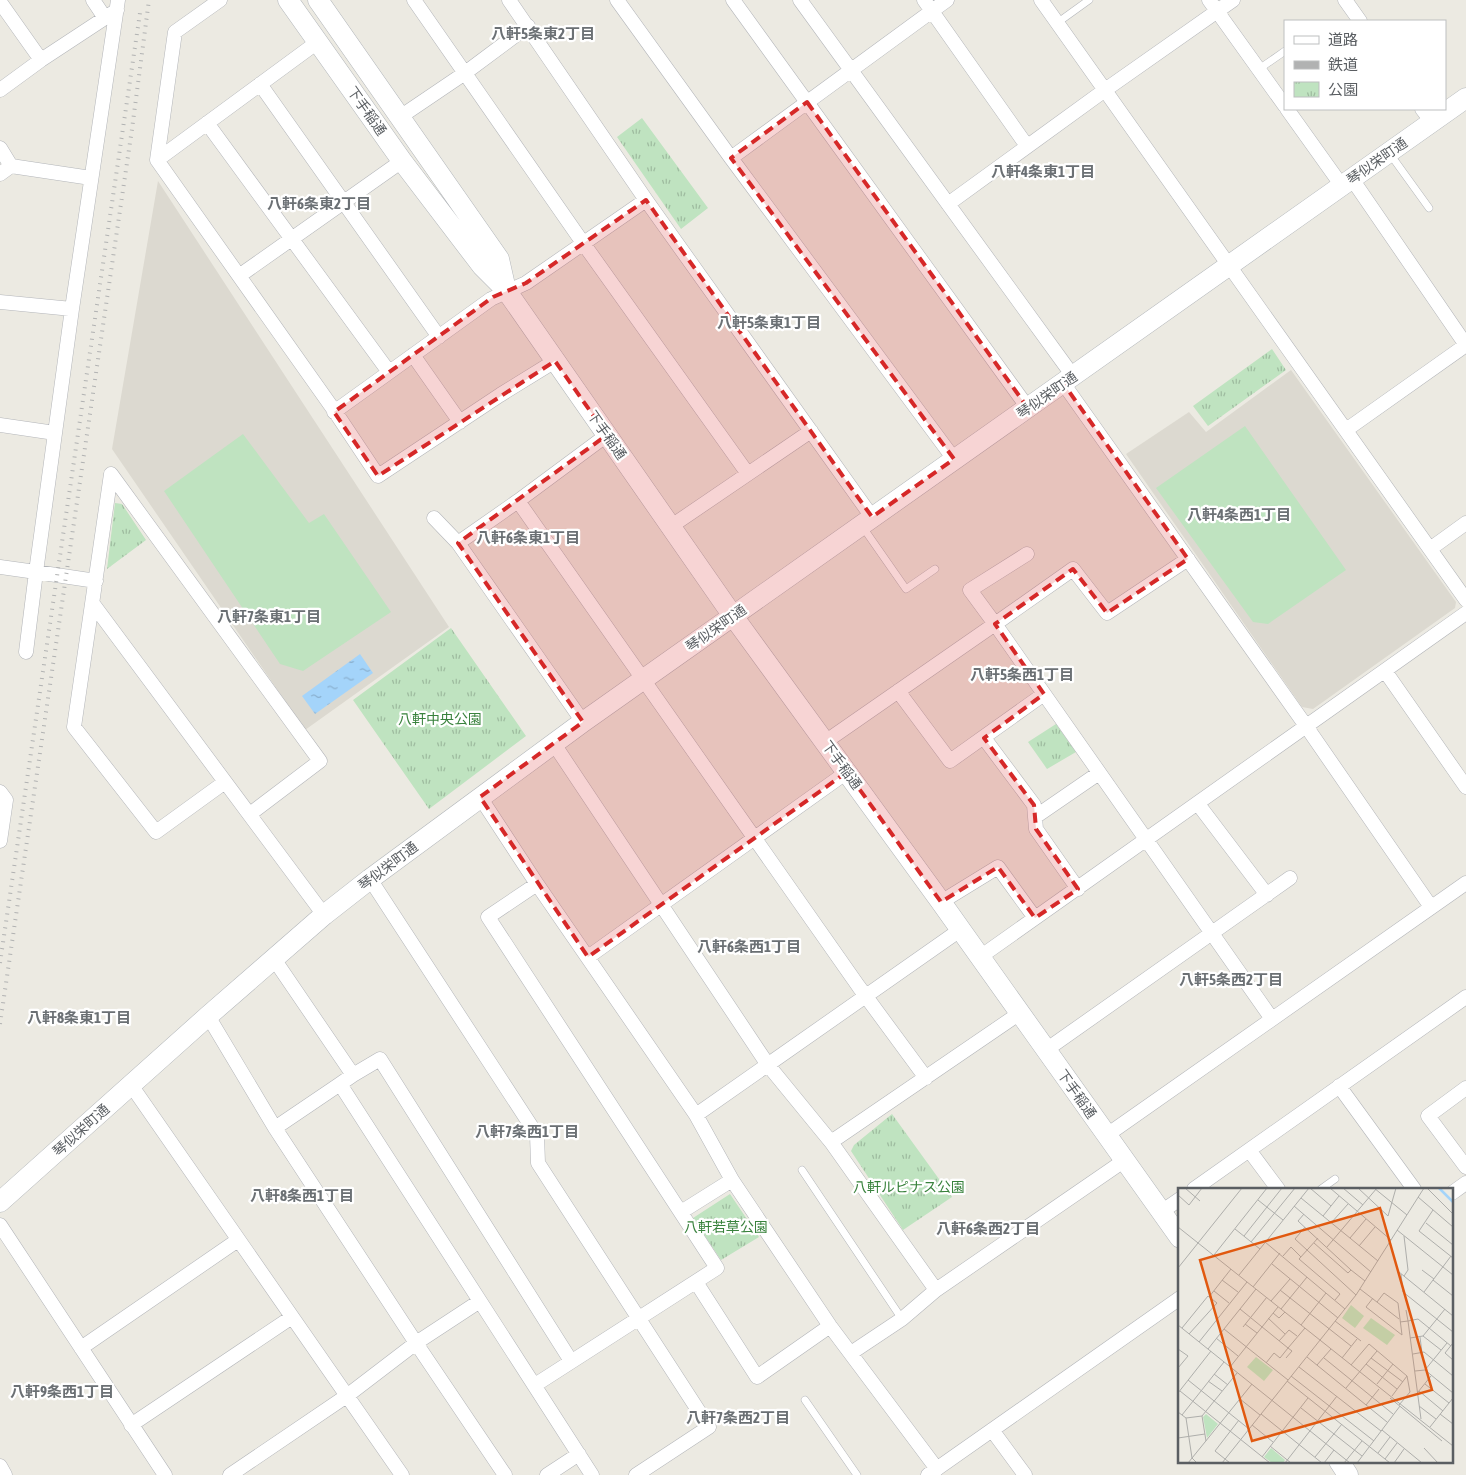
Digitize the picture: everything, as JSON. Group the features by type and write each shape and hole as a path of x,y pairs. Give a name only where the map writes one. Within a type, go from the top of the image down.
{"main road":[{"name":"下手稲通","path":"288,0 402,161 482,266 506,290 733,616 941,902 1178,1235"},
{"name":"下手稲通","path":"318,0 499,259 506,290"},
{"name":"琴似栄町通","path":"1446,110 1464,104"},
{"name":"琴似栄町通","path":"0,1202 274,958 370,879 583,722 1389,153 1427,116 1446,110"},
{"path":"1339,1462 1348,1475"}],"street":[{"path":"93,0 113,9"},
{"path":"220,0 175,32 157,148 157,160 378,476 555,361"},
{"path":"414,0 583,243 748,474"},
{"path":"509,0 646,200 811,431 867,521"},
{"path":"617,0 731,158 954,459"},
{"path":"733,0 1028,408"},
{"path":"800,0 948,204 1188,559 1431,907"},
{"path":"731,158 850,71 928,5 947,0"},
{"path":"1041,0 1466,600"},
{"path":"948,204 1105,90 1213,6 1233,0"},
{"path":"1345,0 1359,20"},
{"path":"0,2 41,60"},
{"path":"928,5 1028,146"},
{"path":"1213,6 1284,104"},
{"path":"0,90 113,9"},
{"path":"26,652 113,9"},
{"path":"400,117 465,73 528,26"},
{"path":"157,160 318,41"},
{"path":"260,84 439,336"},
{"path":"1288,110 1347,182 1466,345 1346,430"},
{"path":"207,123 389,372"},
{"path":"0,148 6,170 91,178"},
{"path":"238,276 402,161"},
{"path":"334,412 491,299 506,290 526,283 646,200"},
{"path":"0,302 72,308"},
{"path":"413,355 460,422"},
{"path":"0,425 55,432"},
{"path":"670,527 811,431"},
{"path":"458,544 607,435"},
{"path":"225,782 156,832 74,727 111,474 320,761 250,814"},
{"path":"518,501 865,996 926,1078"},
{"path":"434,518 458,544 583,722"},
{"path":"1430,549 1466,523"},
{"path":"1027,554 970,590 1272,1019"},
{"path":"825,742 1073,569 1107,613 1188,559"},
{"path":"0,567 96,581"},
{"path":"93,604 324,915"},
{"path":"980,958 1466,613"},
{"path":"1385,671 1466,787"},
{"path":"898,690 950,761 1044,694"},
{"path":"984,738 1034,805 1036,828 1078,889"},
{"path":"554,744 768,1065 832,1142 936,1290"},
{"path":"588,958 847,772"},
{"path":"1035,817 1099,773"},
{"path":"0,792 6,800 0,841"},
{"path":"480,797 536,884 696,1116 732,1180 830,1326 933,1472 1178,1299"},
{"path":"1198,804 1267,895"},
{"path":"941,902 998,867 1035,918"},
{"path":"1046,1050 1290,878"},
{"path":"370,879 537,1135 538,1163 709,1427 636,1475"},
{"path":"1106,1135 1466,883"},
{"path":"535,1385 717,1268 488,917 536,884"},
{"path":"696,1116 960,930"},
{"path":"274,958 353,1075"},
{"path":"1195,1188 1466,997"},
{"path":"832,1142 1020,1013"},
{"path":"208,1016 275,1128 505,1475"},
{"path":"275,1128 380,1059 571,1361"},
{"path":"340,1084 592,1475"},
{"path":"131,1085 348,1395 397,1473"},
{"path":"1339,1086 1413,1188"},
{"path":"1466,1088 1428,1116 1466,1167"},
{"path":"1249,1150 1277,1188"},
{"path":"851,1354 902,1319 936,1290 1125,1160"},
{"path":"681,1212 732,1180"},
{"path":"1454,1192 1466,1183"},
{"path":"1161,1212 1178,1200"},
{"path":"0,1225 165,1475"},
{"path":"81,1348 238,1240"},
{"path":"696,1282 757,1377 830,1326"},
{"path":"230,1475 348,1395 416,1343 480,1301"},
{"path":"132,1425 292,1317"},
{"path":"992,1430 1025,1475"},
{"path":"547,1475 579,1454"},
{"path":"0,1466 5,1475"}],"lane":[{"path":"1057,23 1089,0"},
{"path":"1258,69 1284,52"},
{"path":"1389,153 1429,208"},
{"path":"867,521 906,589 935,569"},
{"path":"802,1170 902,1319"},
{"path":"1322,1188 1335,1179"},
{"path":"805,1400 857,1475"}],"highlighted area":[{"path":"807,102 1028,408 1063,383 1188,559 1107,613 1073,569 995,624 1044,694 984,738 1034,805 1036,829 1078,889 1035,918 998,867 941,902 847,772 588,957 480,797 583,722 458,543 607,435 555,361 378,476 334,412 493,297 526,283 646,200 872,517 954,459 731,158"}],"shaded area":[{"path":"158,181 449,627 305,730 112,449"},
{"path":"1291,370 1456,602 1455,608 1313,709 1302,707 1126,454 1189,412 1206,432"}],"green space":[{"path":"642,118 708,208 681,229 617,137"},
{"path":"1272,349 1286,370 1208,426 1193,406"},
{"path":"1245,426 1346,570 1268,624 1253,622 1156,488"},
{"path":"243,434 309,523 324,514 391,612 303,671 280,664 164,491"},
{"path":"115,503 122,504 146,540 107,569"},
{"name":"八軒中央公園","path":"451,628 526,736 429,809 353,700"},
{"path":"1056,724 1076,752 1047,769 1028,742"},
{"name":"八軒ルピナス公園","path":"892,1114 952,1197 903,1230 851,1151 854,1145"},
{"name":"八軒若草公園","path":"730,1194 759,1237 721,1260 693,1218"}],"water":[{"path":"360,654 373,673 315,714 302,696"}],"railway":[{"path":"0,1024 132,129 149,0"},
{"path":"0,963 140,13"}],"district":[{"name":"八軒5条東2丁目","path":"543,33"},
{"name":"八軒4条東1丁目","path":"1043,171"},
{"name":"八軒6条東2丁目","path":"319,203"},
{"name":"八軒5条東1丁目","path":"769,322"},
{"name":"八軒4条西1丁目","path":"1239,514"},
{"name":"八軒6条東1丁目","path":"528,537"},
{"name":"八軒7条東1丁目","path":"269,616"},
{"name":"八軒5条西1丁目","path":"1022,674"},
{"name":"八軒6条西1丁目","path":"749,946"},
{"name":"八軒5条西2丁目","path":"1231,979"},
{"name":"八軒8条東1丁目","path":"79,1017"},
{"name":"八軒7条西1丁目","path":"527,1131"},
{"name":"八軒8条西1丁目","path":"302,1195"},
{"name":"八軒6条西2丁目","path":"988,1228"},
{"name":"八軒9条西1丁目","path":"62,1391"},
{"name":"八軒7条西2丁目","path":"738,1417"}]}
